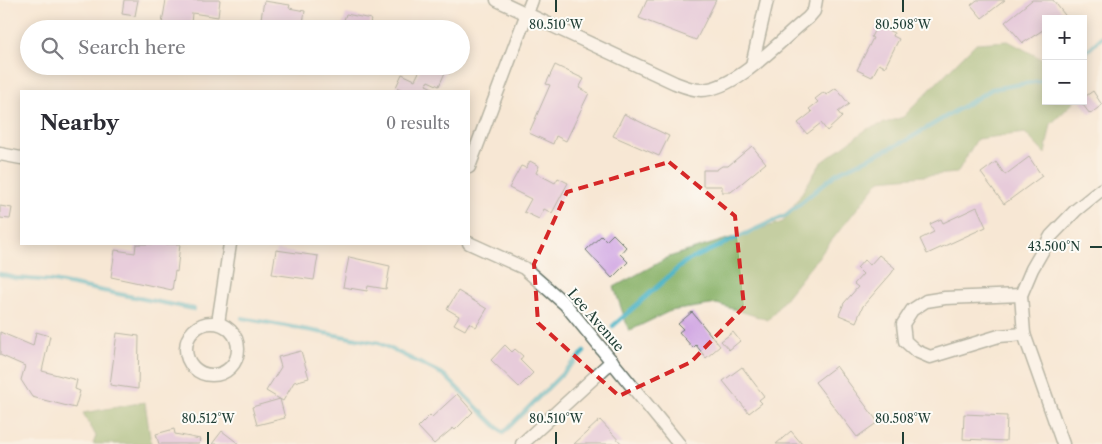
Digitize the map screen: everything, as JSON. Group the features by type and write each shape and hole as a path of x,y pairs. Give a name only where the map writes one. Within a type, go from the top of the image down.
{"street":[{"path":"497,0 688,87 700,90 723,84 752,65 808,18 814,11 816,0"},
{"path":"470,164 532,0"},
{"path":"752,65 767,0"},
{"path":"0,154 20,158"},
{"path":"1063,444 1024,334 1021,295 1032,269 1051,236 1076,210 1102,189"},
{"name":"Lee Avenue","path":"470,243 524,268 566,304 679,444"},
{"path":"218,323 230,245"},
{"path":"1021,295 945,298 926,301 912,310 903,324 905,341 916,351 930,357 999,336 1024,334"},
{"path":"218,323 233,333 237,341 238,354 228,369 216,374 207,374 196,369 190,362 186,347 188,338 200,325 218,323"},
{"path":"522,444 612,361"}],"highlighted area":[{"path":"669,162 735,216 744,307 691,362 619,396 538,323 534,264 567,192"}],"green space":[{"path":"1008,41 1042,59 1042,105 1071,105 1051,124 1045,154 1025,133 977,139 957,173 880,180 768,320 717,304 670,311 629,331 614,287 669,257 783,222 821,163 867,129 903,117 976,43"},
{"path":"145,402 151,444 93,444 96,436 83,413"}],"building":[{"path":"124,0 138,0 135,16 122,14"},
{"path":"166,0 220,0 218,17 192,13 191,20 163,20"},
{"path":"647,0 716,0 696,40 639,18"},
{"path":"977,0 1005,0 982,18 971,5"},
{"path":"1032,0 1053,0 1065,15 1042,15 1042,31 1023,43 1005,22"},
{"path":"264,1 290,5 289,8 305,11 304,20 261,20"},
{"path":"346,14 371,19 371,20 344,20"},
{"path":"877,25 894,33 893,36 899,39 885,67 879,64 872,77 857,70 873,38 871,37"},
{"path":"555,65 584,79 579,88 589,93 566,141 556,136 553,144 529,133 550,85 546,84"},
{"path":"402,75 415,80 418,75 444,75 439,86 428,81 426,85 437,90 403,90 396,87"},
{"path":"836,88 849,104 838,112 842,117 827,131 821,123 807,134 798,123 812,112 809,109 818,102 815,99 824,92 826,95"},
{"path":"1093,91 1102,105 1090,114 1083,105 1087,105 1087,95"},
{"path":"624,114 669,136 659,156 613,136"},
{"path":"752,146 766,163 731,192 722,192 722,186 703,186 703,170 716,170 722,166 728,166"},
{"path":"1029,157 1042,176 1004,204 981,173 996,162 1005,175"},
{"path":"530,161 539,166 536,173 555,183 558,178 568,183 552,213 544,209 539,219 524,212 531,199 509,188 521,166 526,168"},
{"path":"0,206 12,208 10,219 0,218"},
{"path":"977,207 986,227 927,254 920,239 934,232 930,224 941,219 943,223"},
{"path":"613,234 626,247 620,254 628,262 612,278 586,250 601,236 606,241"},
{"path":"136,245 180,245 177,272 175,271 172,290 111,277 115,250 135,253"},
{"path":"276,250 318,256 314,280 272,274"},
{"path":"879,255 895,268 891,274 863,306 856,322 839,315 844,303 858,287 854,284 863,274 857,268 864,260 870,265"},
{"path":"349,257 390,266 386,289 368,286 367,291 343,287"},
{"path":"458,291 487,309 476,327 469,323 465,330 454,324 459,316 447,309"},
{"path":"692,312 720,346 706,358 696,345 693,348 679,332 683,329 678,324"},
{"path":"0,332 33,346 36,332 50,336 42,371 77,380 75,389 80,391 75,408 32,397 21,380 25,366 0,355"},
{"path":"733,332 740,341 729,350 721,341"},
{"path":"117,333 139,336 138,389 110,385"},
{"path":"505,345 512,352 515,349 523,356 520,360 533,373 519,387 491,360"},
{"path":"301,351 309,378 294,382 283,401 266,391 281,367 278,357"},
{"path":"836,366 878,422 857,437 815,382"},
{"path":"742,367 764,396 759,400 762,403 749,413 723,381"},
{"path":"457,394 473,412 455,430 453,428 434,444 418,427"},
{"path":"280,399 285,418 257,425 252,407"},
{"path":"964,414 1007,416 1006,441 963,439"},
{"path":"600,420 622,444 574,444"},
{"path":"174,429 175,434 200,439 199,444 159,444 156,434"},
{"path":"222,431 239,444 212,444"},
{"path":"791,431 802,444 776,444"}],"waterway":[{"path":"1087,51 1102,37"},
{"path":"613,326 685,262 786,215 837,173 907,140 992,89 1042,81"},
{"path":"0,274 15,278 53,281 194,309"},
{"path":"242,318 379,343 444,375 503,433 584,352"}]}
